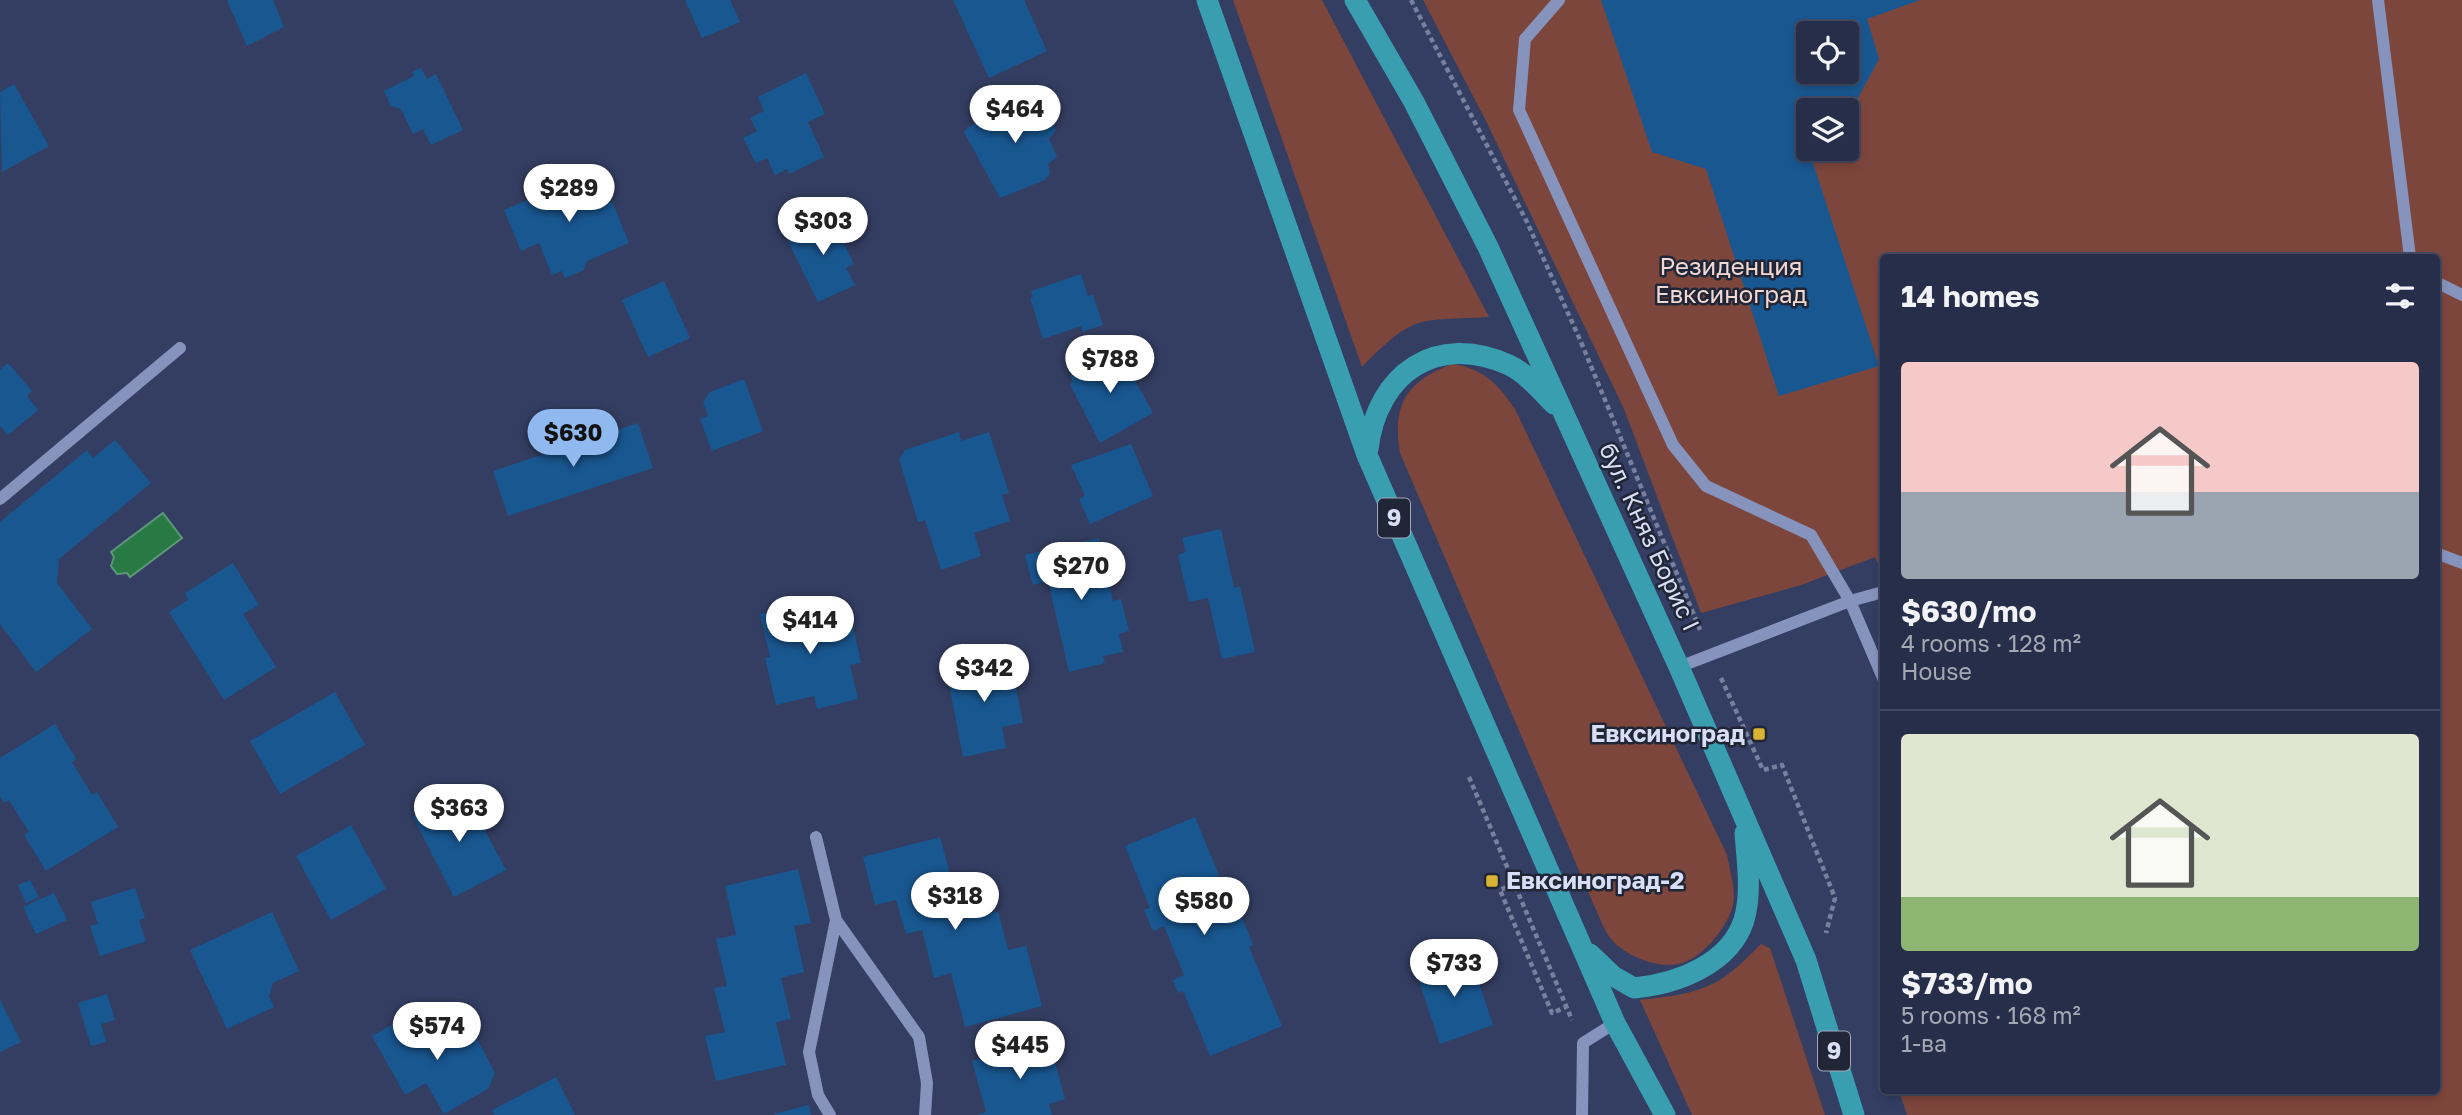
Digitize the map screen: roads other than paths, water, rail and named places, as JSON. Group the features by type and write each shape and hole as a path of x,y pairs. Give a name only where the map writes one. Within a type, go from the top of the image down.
{"highway":[{"name":"9","path":"1207,0 1367,455 1615,1023 1665,1115"},
{"name":"бул. Княз Борис I","path":"1355,0 1414,102 1488,247 1679,667 1806,960 1854,1115"},
{"path":"1367,455 1371,421 1387,390 1413,367 1446,354 1480,354 1513,366 1565,416"},
{"path":"1584,948 1613,976 1634,988 1682,978 1715,959 1734,940 1744,918 1748,877 1744,816"}],"street":[{"path":"1559,0 1525,38 1519,110 1673,444 1706,486 1811,535 1850,601 1880,671"},
{"path":"2378,0 2410,254"},
{"path":"2440,284 2462,295"},
{"path":"0,499 180,348"},
{"path":"2440,555 2462,563"},
{"path":"1679,667 1850,601 1880,593"},
{"path":"816,837 836,920 919,1037 927,1083 925,1115"},
{"path":"830,1115 818,1096 809,1052 836,920"},
{"path":"1582,1115 1583,1043 1615,1023"}],"place":[{"name":"Евксиноград","path":"1759,734"},
{"name":"Евксиноград-2","path":"1492,881"}],"park label":[{"name":"Резиденция Евксиноград","path":"1731,281"}]}
